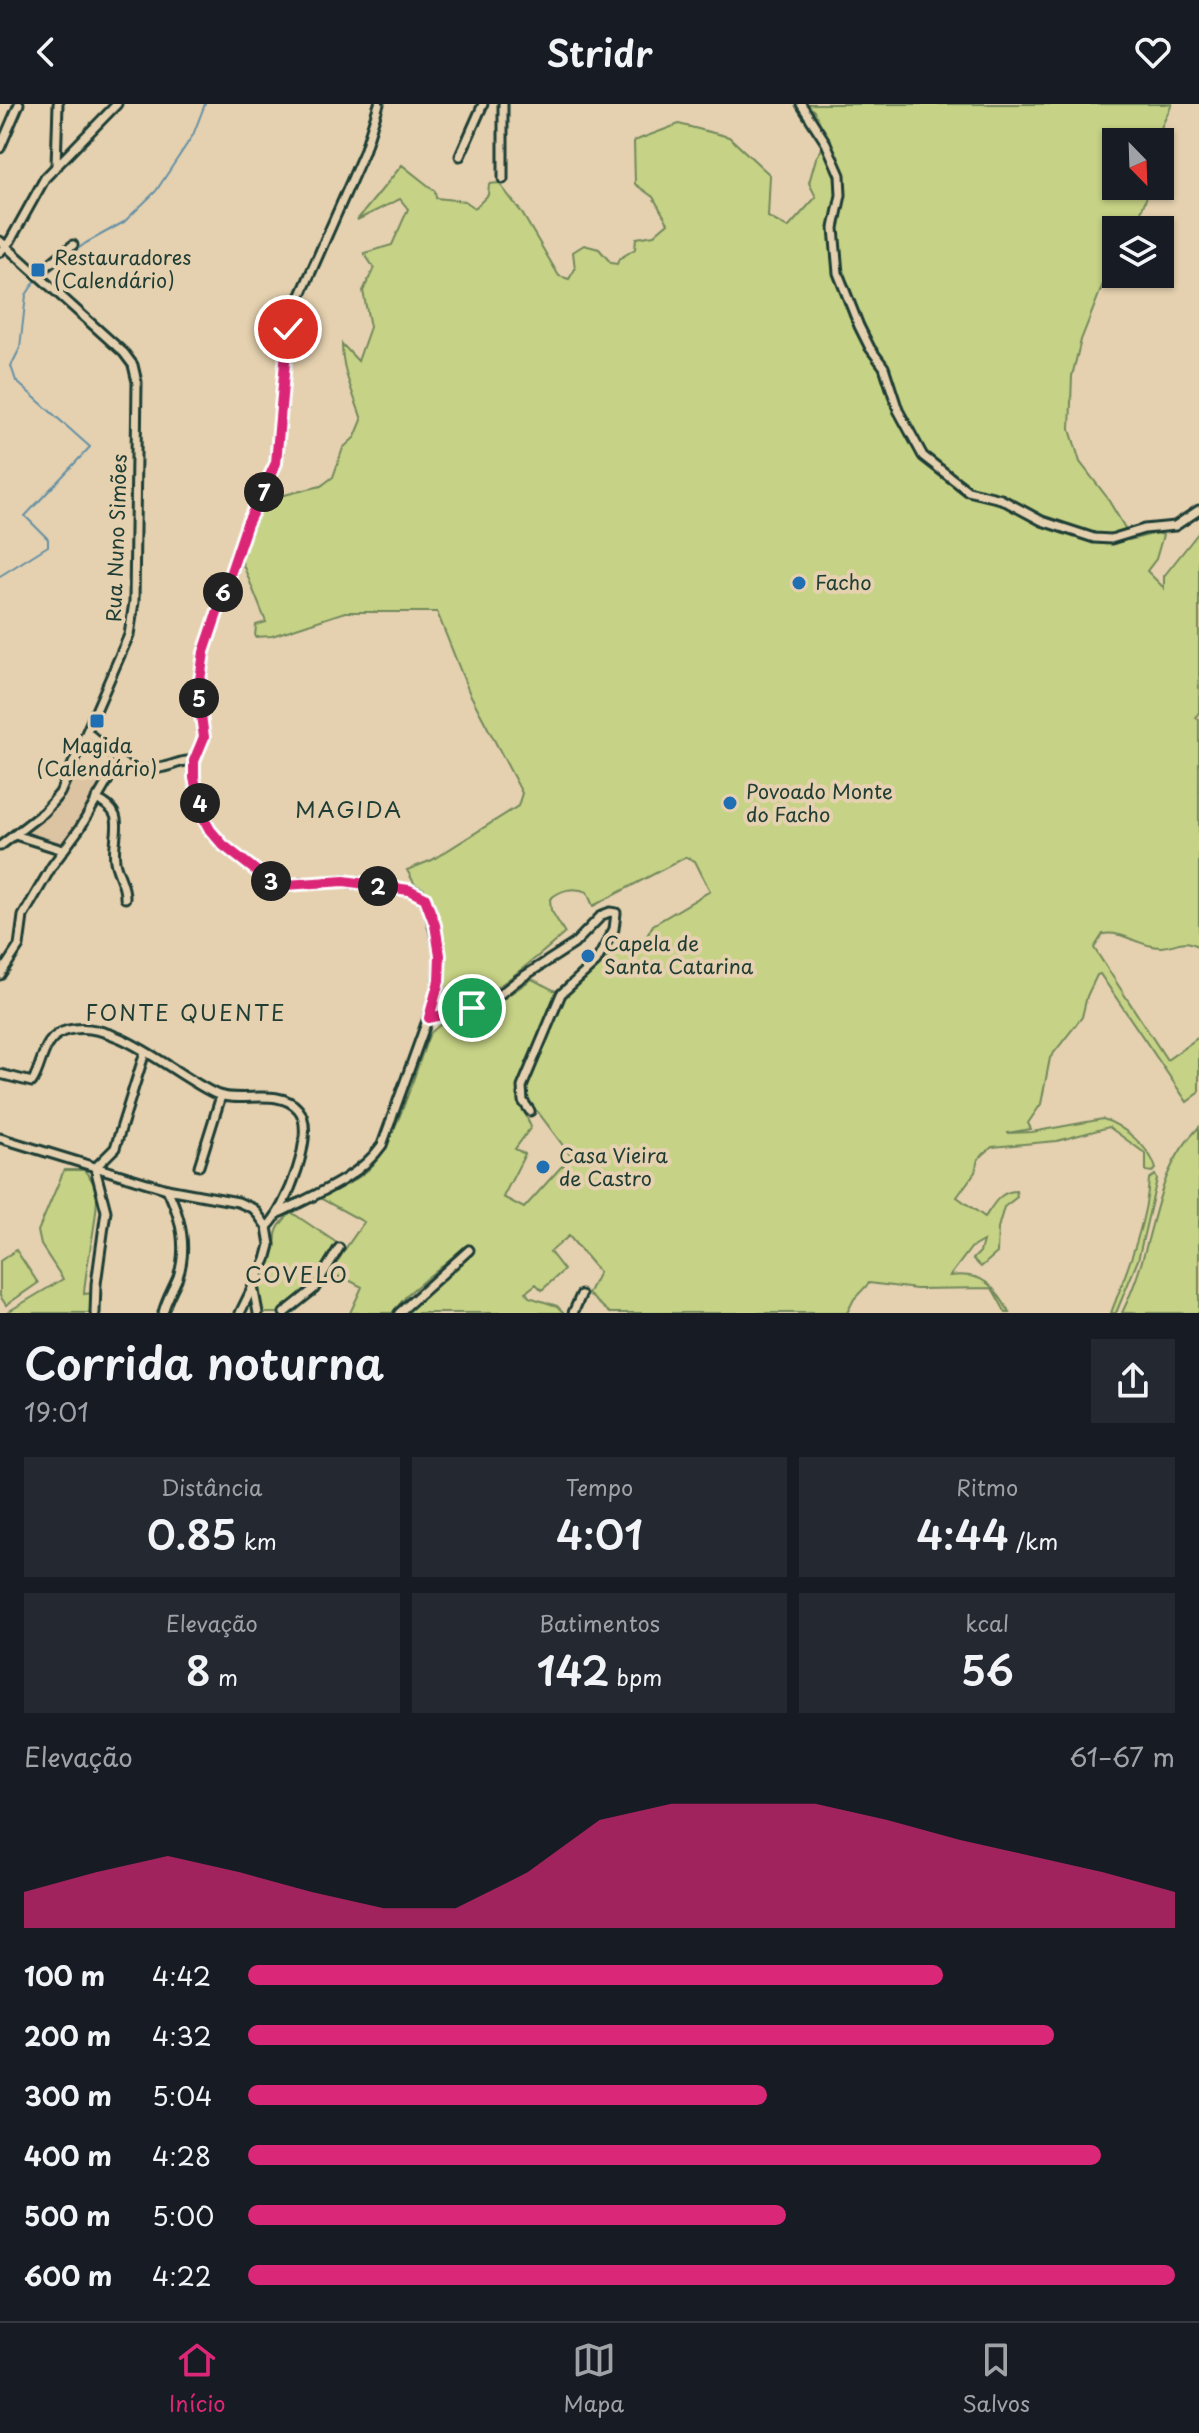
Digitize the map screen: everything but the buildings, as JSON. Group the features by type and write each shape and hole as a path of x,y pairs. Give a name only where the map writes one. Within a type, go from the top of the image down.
{"street":[{"path":"0,148 19,104"},
{"path":"56,165 58,104"},
{"path":"2,246 41,183 117,104"},
{"path":"267,1227 281,1212 355,1171 375,1155 387,1134 429,1018 439,981 440,955 435,925 425,898 409,890 344,881 286,885 268,880 223,845 210,830 202,813 194,778 194,761 204,737 198,694 204,652 247,524 276,463 289,322 364,152 379,104"},
{"path":"460,156 483,104"},
{"path":"503,104 503,179"},
{"path":"801,104 826,143 840,175 841,195 834,228 838,273 859,326 884,367 898,410 923,456 968,491 1001,499 1042,521 1094,538 1111,539 1144,529 1175,526 1199,510"},
{"path":"37,274 73,245"},
{"name":"Rua Nuno Simões","path":"0,846 55,800 88,733 129,635 133,614 137,376 124,353 2,246"},
{"path":"88,733 125,767 153,769 184,760 194,761"},
{"path":"0,975 19,946 23,916 118,763"},
{"path":"96,799 109,806 116,817 115,861 125,898"},
{"path":"15,835 63,850"},
{"path":"429,1018 462,1011 494,999 574,944 602,915 616,913 614,929 596,962 561,994 522,1087 523,1101 530,1111"},
{"path":"0,1074 33,1081 49,1041 72,1029 113,1034 221,1096 237,1099 276,1098 292,1104 301,1113 306,1129 281,1212"},
{"path":"95,1168 115,1148 145,1052"},
{"path":"199,1166 221,1096"},
{"path":"0,1138 167,1189 247,1205 260,1215 270,1239 268,1253 240,1313"},
{"path":"95,1168 106,1211 95,1313"},
{"path":"163,1313 179,1272 183,1248 179,1217 167,1189"},
{"path":"284,1313 314,1289 339,1248"},
{"path":"399,1313 469,1250"},
{"path":"253,1286 258,1313"},
{"path":"573,1313 581,1295"}],"shaded area":[{"path":"76,769 102,784 84,812 86,815 61,847 30,838 28,833 60,802"}],"green space":[{"path":"806,104 1172,104 1161,128 1102,128 1102,200 1146,200 1139,216 1102,216 1102,287 1081,340 1072,376 1070,429 1080,462 1106,496 1129,540 1157,533 1163,535 1156,559 1147,571 1164,588 1164,576 1199,532 1199,712 1196,718 1199,720 1199,947 1184,942 1154,947 1110,933 1103,934 1094,948 1167,1060 1199,1037 1199,1093 1187,1102 1100,974 1097,975 1082,1017 1050,1058 1041,1104 1028,1123 1031,1129 1007,1133 1032,1132 1103,1119 1135,1138 1148,1153 1156,1169 1146,1171 1146,1154 1109,1127 1057,1141 992,1147 978,1159 975,1172 957,1197 985,1217 1006,1193 1016,1191 1017,1197 1004,1207 998,1228 997,1253 981,1267 973,1259 980,1252 983,1241 971,1248 950,1276 971,1276 986,1282 993,1288 1010,1313 1006,1313 992,1288 916,1289 869,1283 854,1299 847,1313 610,1313 588,1294 599,1272 569,1236 550,1252 564,1270 542,1290 536,1284 526,1292 529,1297 557,1306 564,1313 405,1313 427,1290 472,1255 473,1249 468,1244 409,1293 392,1313 350,1313 362,1287 341,1276 320,1285 364,1222 320,1198 361,1175 382,1152 398,1120 430,1033 440,1025 491,1007 532,979 565,996 614,952 628,951 644,941 653,925 710,891 695,861 686,857 593,906 587,892 572,889 558,893 550,899 551,910 565,933 490,992 458,1007 445,1008 441,1003 446,973 441,931 424,889 415,885 407,870 432,860 518,806 522,793 469,692 437,612 345,612 272,636 255,637 256,625 266,622 240,557 262,505 280,496 321,486 333,477 343,448 355,437 362,420 346,373 342,344 358,361 370,327 363,291 374,268 364,253 392,245 408,209 400,199 357,220 402,165 435,191 436,198 465,201 475,208 488,195 489,184 499,183 522,213 559,276 569,279 575,269 573,252 584,245 599,249 611,263 617,264 619,259 635,249 636,238 654,235 668,223 653,197 635,184 634,141 679,124 729,137 770,175 768,217 788,228 816,197 809,183 816,158 828,139 814,111","holes":["519,1099 538,1112 573,1159 561,1167 524,1208 503,1197 525,1154 515,1149 531,1127"]},
{"path":"1199,1127 1199,1313 1122,1313 1170,1169"},
{"path":"64,1170 84,1170 97,1194 84,1294 92,1293 90,1313 6,1313 63,1279 41,1245 38,1231"},
{"path":"1155,1175 1157,1179 1138,1260 1116,1313 1111,1313 1140,1230 1149,1179"},
{"path":"291,1212 337,1243 310,1290 285,1305 279,1313 262,1313 261,1284 272,1258 277,1231"},
{"path":"16,1250 38,1283 6,1305 0,1296 0,1261"}],"waterway":[{"path":"43,274 86,243 124,222 156,191 193,135 205,104"},
{"path":"0,576 48,546 48,539 25,516 90,447 16,381 11,366 20,348 26,295 36,280"}],"place":[{"name":"Restauradores (Calendário)","path":"38,270"},
{"name":"Facho","path":"799,583"},
{"name":"Magida (Calendário)","path":"97,721"},
{"name":"Povoado Monte do Facho","path":"730,803"},
{"name":"Capela de Santa Catarina","path":"588,956"},
{"name":"Casa Vieira de Castro","path":"543,1167"}],"district":[{"name":"MAGIDA","path":"349,810"},
{"name":"FONTE QUENTE","path":"186,1013"},
{"name":"COVELO","path":"297,1275"}],"route":[{"path":"288,329 276,463 247,524 207,640 198,685 204,737 194,761 193,773 202,813 210,830 223,845 274,882 286,885 344,881 409,890 421,895 429,907 440,955 437,993 429,1018 472,1008"}]}
